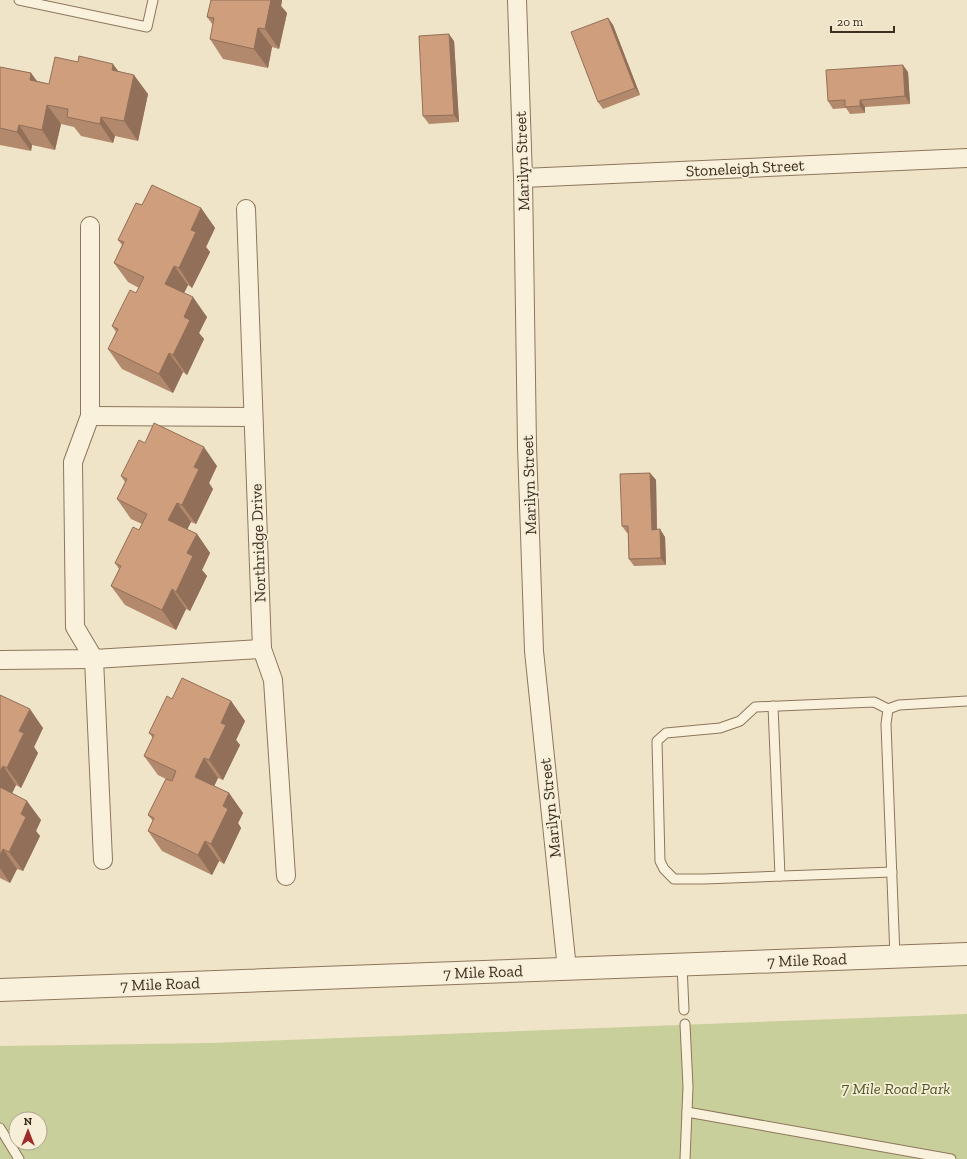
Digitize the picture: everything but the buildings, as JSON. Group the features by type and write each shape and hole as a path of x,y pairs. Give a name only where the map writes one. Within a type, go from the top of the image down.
{"street":[{"name":"Marilyn Street","path":"517,0 523,178 527,446 534,651 567,969"},
{"name":"Stoneleigh Street","path":"523,178 967,158"},
{"name":"Northridge Drive","path":"246,209 262,649 272,680 286,876"},
{"path":"90,226 90,416 73,462 75,627 94,659 104,860"},
{"path":"90,416 253,417"},
{"path":"0,660 94,659 262,649"},
{"name":"7 Mile Road","path":"0,990 967,954"}],"lane":[{"path":"19,0 147,27 153,0"},
{"path":"892,872 674,879 664,869 660,861 657,741 666,733 720,728 740,721 755,707 874,702 888,709 899,705 967,701"},
{"path":"773,706 780,876"},
{"path":"888,709 886,724 895,957"},
{"path":"682,965 684,1010"},
{"path":"685,1024 688,1087 685,1159"},
{"path":"687,1112 951,1159"},
{"path":"0,1128 19,1159"}],"green space":[{"name":"7 Mile Road Park","path":"967,1014 967,1159 0,1159 0,1046 210,1043"}]}
